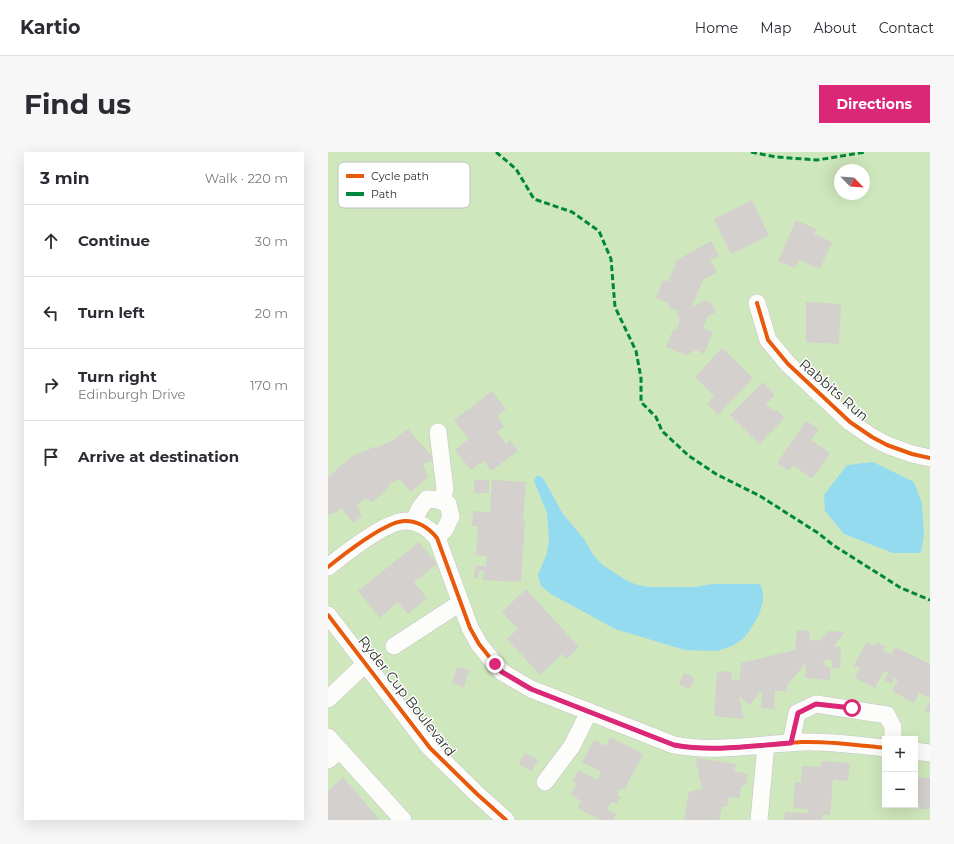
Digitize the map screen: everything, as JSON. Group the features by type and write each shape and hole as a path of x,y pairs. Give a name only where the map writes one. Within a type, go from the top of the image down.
{"street":[{"name":"Rabbits Run","path":"757,303 768,340 788,364 850,422 887,445 912,454 930,458"},
{"path":"438,432 445,489 442,501"},
{"path":"413,522 420,508 427,499 438,500 448,504 451,517 446,529 437,538"},
{"path":"328,567 364,541 396,522 413,522 426,528 437,538 460,603 470,628 479,644 502,672 531,689 674,745 684,747 708,748 791,743 836,743 882,748"},
{"path":"394,646 460,603"},
{"name":"Ryder Cup Boulevard","path":"328,615 430,748 506,820"},
{"path":"328,699 366,663"},
{"path":"791,743 798,713 816,704 887,715 893,727 893,736"},
{"path":"545,782 572,746 589,712"},
{"path":"328,737 334,755 402,820"},
{"path":"759,820 766,745"},
{"path":"918,751 930,753"}],"green space":[{"path":"328,152 930,152 930,820 328,820"}],"water":[{"path":"873,462 914,482 922,503 924,535 921,553 893,553 844,534 825,511 824,495 847,465"},
{"path":"537,475 543,478 563,514 584,539 594,556 604,566 626,580 637,585 648,587 696,587 712,584 760,584 763,592 763,601 759,615 750,630 743,639 732,646 717,651 685,650 615,629 551,594 541,586 538,575 547,553 549,539 547,513 534,481"}],"building":[{"path":"752,200 769,236 731,254 714,219"},
{"path":"796,220 816,229 814,234 832,242 820,269 799,260 795,268 778,261"},
{"path":"711,241 719,256 710,260 717,272 703,280 691,308 705,300 710,302 716,312 708,316 703,328 713,332 704,354 696,350 686,355 666,347 673,330 677,329 680,320 677,314 678,311 670,308 667,302 656,298 663,280 668,282 677,260"},
{"path":"806,302 841,304 839,344 806,342"},
{"path":"722,348 753,378 718,415 707,404 714,396 695,377"},
{"path":"763,382 775,395 766,404 775,412 777,410 785,418 759,444 730,415"},
{"path":"492,391 506,409 497,416 504,427 497,432 506,444 510,440 518,451 491,471 484,461 471,470 455,450 469,439 454,420"},
{"path":"806,421 819,429 811,440 830,453 812,479 793,465 789,471 777,463"},
{"path":"408,429 435,460 423,464 428,477 411,492 400,479 388,484 389,487 373,502 365,498 357,505 362,516 353,523 341,508 337,512 328,515 328,477 352,456 370,449 373,446 375,448 392,441"},
{"path":"474,480 489,480 489,493 474,493"},
{"path":"492,480 526,482 521,582 483,580 484,571 479,571 478,578 474,578 475,566 486,566 487,556 476,555 478,526 472,526 473,511 490,512"},
{"path":"419,542 437,564 414,582 427,598 408,614 398,602 380,618 358,591"},
{"path":"526,589 579,647 567,659 562,654 540,675 507,639 518,629 502,612"},
{"path":"797,630 810,631 809,640 819,641 828,631 845,632 834,646 841,647 840,668 833,668 831,659 822,662 831,669 830,680 805,678 806,662 787,686 787,691 775,691 774,709 761,708 762,690 750,705 739,696 744,719 714,716 717,671 732,672 731,679 740,680 741,663 795,650"},
{"path":"866,642 875,646 877,642 885,647 883,650 891,654 895,647 930,664 930,698 919,693 914,703 892,691 898,680 894,678 891,684 884,680 888,673 884,671 875,688 855,678 860,668 854,666"},
{"path":"457,667 469,670 464,687 452,683"},
{"path":"684,673 695,678 689,689 679,684"},
{"path":"930,702 930,713 925,711"},
{"path":"610,737 643,754 624,790 621,788 617,795 621,797 617,804 611,802 607,810 616,814 613,820 600,820 578,808 581,801 571,795 577,784 572,782 579,770 597,780 601,772 582,762 594,740 606,746"},
{"path":"525,753 538,760 532,771 519,764"},
{"path":"697,758 736,764 733,771 748,774 746,785 741,786 739,798 728,797 727,806 722,807 719,820 684,820 689,792 702,789 696,763"},
{"path":"822,761 850,763 848,781 833,780 830,815 823,814 822,820 784,820 785,812 808,813 808,809 793,808 795,782 801,783 802,766 821,767"},
{"path":"343,777 380,820 328,820 328,791"},
{"path":"918,778 930,778 930,809 919,809"}],"marked path":[{"path":"496,152 516,169 534,199 572,212 599,231 611,259 615,307 636,351 641,378 641,402 656,417 662,431 689,456 716,474 760,496 901,588 930,600"},
{"path":"751,152 776,157 817,160 866,152"}],"cycle path":[{"path":"757,303 768,340 788,364 850,422 887,445 912,454 930,458"},
{"path":"328,567 376,532 387,526 397,522 415,522 427,528 437,538 470,628 479,644 502,672 531,689 674,745 722,748 802,742 823,742 882,748"},
{"path":"328,615 430,748 506,820"}],"route":[{"path":"495,664 502,672 531,689 674,745 689,748 791,743 798,713 816,704 852,708"}]}
